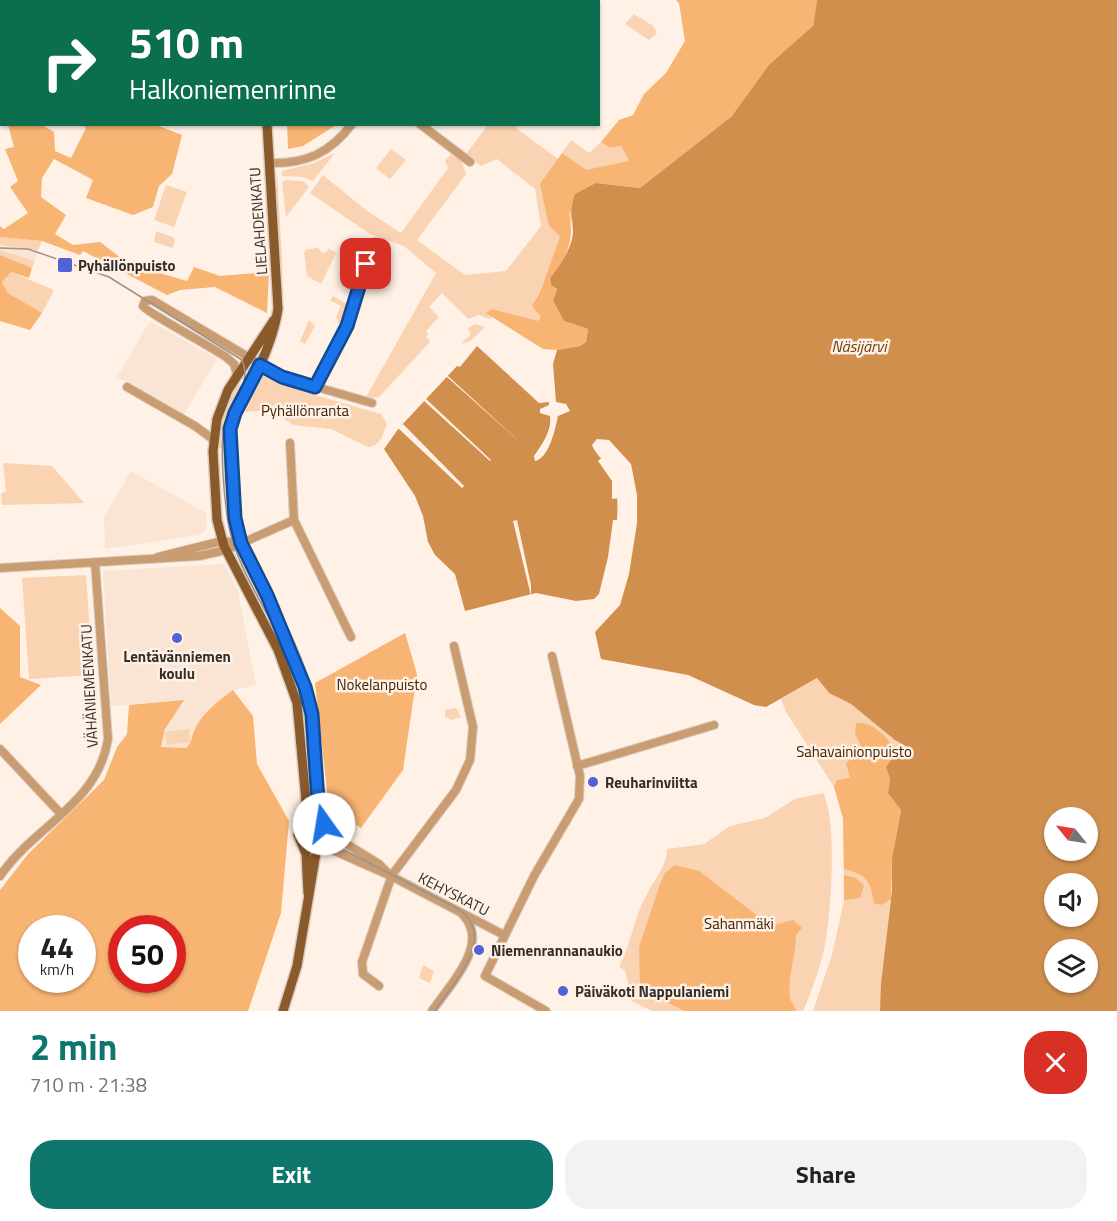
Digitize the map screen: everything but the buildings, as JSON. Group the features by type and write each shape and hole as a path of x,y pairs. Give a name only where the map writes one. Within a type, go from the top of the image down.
{"main road":[{"name":"LIELAHDENKATU","path":"267,126 278,292 277,315 274,333 235,413 230,429 235,518 241,543 267,595 305,687 312,714 320,820"},
{"path":"277,315 237,375 219,410 214,440 217,520 224,546 261,616 294,692 300,715 307,808 298,830 307,859 308,893"},
{"path":"283,1011 297,966 308,893 319,846 327,832 320,820 313,818 302,822"},
{"path":"302,844 319,846"}],"street":[{"path":"270,163 316,157 334,145 349,126"},
{"path":"423,126 470,162"},
{"path":"315,387 347,326 369,253 376,242"},
{"path":"237,375 234,364 226,357 166,321 146,312 143,306 145,301 152,300 282,377 372,403"},
{"path":"128,387 214,440"},
{"path":"290,443 294,520 351,637"},
{"path":"0,568 156,558 241,543 294,520"},
{"name":"VÄHÄNIEMENKATU","path":"0,876 12,860 96,778 105,758 108,739 95,562"},
{"path":"379,986 363,974 362,962 391,876 456,790 470,760 473,727 454,646"},
{"path":"546,1011 485,976 539,867 579,799 581,789 577,766 552,656"},
{"path":"577,766 714,725"},
{"path":"0,749 61,814"},
{"name":"KEHYSKATU","path":"327,832 379,864 391,876"},
{"name":"KEHYSKATU","path":"319,846 391,876 504,935"},
{"path":"432,1011 472,946 472,929 460,912"}],"shaded area":[{"path":"0,245 38,250 35,261 0,250"},
{"path":"150,321 217,359 183,416 117,377"},
{"path":"131,471 206,513 207,529 199,535 105,549 104,517"},
{"name":"Lentävänniemen koulu","path":"224,564 238,591 256,685 233,690 194,730 192,743 186,748 161,748 165,729 183,700 111,706 103,571"}],"green space":[{"path":"676,0 817,0 813,26 732,116 640,188 596,183 569,214 571,232 568,248 550,278 551,285 557,289 553,301 564,321 588,329 586,342 580,346 557,350 543,349 486,313 492,309 538,321 541,317 532,306 540,292 560,236 549,226 540,184 562,153 586,170 629,161 621,146 610,148 601,142 619,120 633,115 644,94 666,73 685,41 679,3"},
{"path":"634,14 653,26 657,33 649,40 625,24"},
{"path":"8,126 44,126 54,132 55,151 71,158 86,128 83,126 159,126 182,135 172,174 159,186 153,207 133,215 86,198 93,180 54,159 42,178 41,197 66,215 55,234 73,245 100,242 129,264 187,281 194,267 220,276 269,272 267,313 215,287 180,290 167,295 83,251 80,255 42,241 0,237 0,226 4,229 28,213 10,187 18,181 5,149 14,147"},
{"path":"287,126 334,126 303,146 288,149"},
{"path":"487,126 517,126 516,128 558,159 571,140 589,153 601,142 610,148 621,146 629,161 612,166 560,236 540,291 532,306 541,317 538,322 500,311 490,319 479,315 468,319 442,293 429,307 439,317 426,331 428,334 426,337 430,341 428,344 379,397 365,399 436,273 404,246 370,234 310,193 323,175 367,211 401,233 448,168 445,161 452,153 461,160 466,174 417,240 465,275 506,271 541,226 535,189 497,159 481,166 466,154"},
{"path":"391,149 406,160 390,179 376,168"},
{"path":"335,153 313,181 303,177 282,176 282,171 314,163"},
{"path":"277,172 284,284 276,202"},
{"path":"286,180 303,181 309,187 286,217 282,182"},
{"path":"166,185 187,192 174,227 154,220"},
{"path":"156,231 175,238 173,248 154,242"},
{"path":"0,237 42,241 38,250 0,245"},
{"path":"318,248 322,253 327,252 328,248 336,253 321,284 307,276 304,252 307,249"},
{"path":"0,250 35,261 32,268 0,255"},
{"path":"0,255 32,268 29,278 11,272 2,282 8,293 42,313 30,330 0,321"},
{"path":"11,272 54,290 42,313 8,293 2,282"},
{"path":"333,296 347,304 340,326 336,317 341,306 330,300"},
{"path":"309,320 315,326 305,344 300,341"},
{"path":"476,324 485,327 470,341 461,344 471,334 468,328"},
{"name":"Pyhällönranta","path":"263,376 301,391 381,414 387,424 381,439 368,447 331,429 294,425 269,410 245,412"},
{"path":"235,383 246,387 228,448 216,448 217,432"},
{"path":"3,463 52,466 84,503 2,505 1,494 6,491"},
{"path":"245,558 295,664 307,703 316,805 308,806 302,712 235,563"},
{"path":"86,575 93,675 29,679 22,578"},
{"path":"0,608 20,626 20,677 41,685 0,724"},
{"name":"Nokelanpuisto","path":"405,633 417,674 403,770 361,828 350,821 340,833 329,808 315,683"},
{"name":"Sahavainionpuisto","path":"817,678 829,693 851,704 912,751 909,756 904,749 880,1011 813,1011 832,955 844,900 843,818 834,787 786,712 781,699"},
{"path":"233,690 253,716 257,764 289,821 281,913 248,1011 0,1011 0,890 28,854 104,780 117,747 127,734 129,705 184,700 165,729 161,747 186,748 201,719"},
{"path":"456,708 461,717 452,720 445,717 445,710"},
{"path":"856,723 872,726 881,733 892,746 890,754 894,757 886,767 890,779 888,793 901,810 892,859 891,899 881,905 874,903 869,884 862,876 844,869 843,818 834,787 837,780 850,778 846,763 859,753 861,746 855,734"},
{"path":"189,729 191,742 167,745 165,732"},
{"name":"Sahanmäki","path":"823,793 828,807 832,848 828,919 821,961 803,1011 652,1011 632,1001 625,970 619,967 643,901 663,866 667,849 704,844 730,826 765,818 795,799"},
{"path":"675,865 699,871 771,926 793,920 802,928 796,935 790,982 790,998 796,1011 684,1011 640,988 639,947 660,884 665,873"},
{"path":"844,875 856,878 864,886 860,898 844,900"},
{"path":"423,965 434,971 430,983 419,978"}],"water":[{"name":"Näsijärvi","path":"817,0 1117,0 1117,1011 880,1011 892,890 892,859 901,810 888,793 890,779 886,767 900,748 909,756 911,755 909,748 895,740 851,704 829,693 817,678 766,707 754,705 688,675 601,659 595,632 620,605 629,574 637,523 637,495 631,464 609,440 597,439 592,445 612,474 617,500 617,520 613,520 608,557 599,594 594,599 576,601 536,593 465,611 455,574 435,555 428,542 423,516 415,496 384,449 399,428 457,366 460,367 477,346 539,403 549,402 549,405 540,409 540,413 550,416 550,422 546,437 534,456 535,461 540,459 551,443 558,416 570,411 566,404 556,402 553,364 557,350 580,346 586,342 588,329 564,321 553,301 557,289 551,285 550,278 571,244 573,231 571,210 575,194 596,183 640,188 732,116 769,65 813,26"}],"pier":[{"path":"448,376 521,443 447,377"},
{"path":"425,398 491,460 423,400"},
{"path":"403,424 464,486 462,488 398,428"},
{"path":"604,456 616,474 620,498 612,499 612,481 598,461"},
{"path":"517,520 531,585 531,596 513,521"}],"tram line":[{"path":"0,248 28,249 109,277 242,360 245,368 243,384 228,415 223,433 223,472 228,522 240,561 282,641 299,680 307,716 311,788 316,824 329,842 458,909 470,920 474,932 469,960 435,1011"}],"place":[{"name":"Pyhällönpuisto","path":"65,265"},
{"name":"Lentävänniemen koulu","path":"177,638"},
{"name":"Reuharinviitta","path":"593,782"},
{"name":"Niemenrannanaukio","path":"479,950"},
{"name":"Päiväkoti Nappulaniemi","path":"563,991"}],"route":[{"path":"324,824 319,815 312,714 305,687 236,527 230,429 235,413 260,365 282,377 315,387 347,326 366,264"}]}
